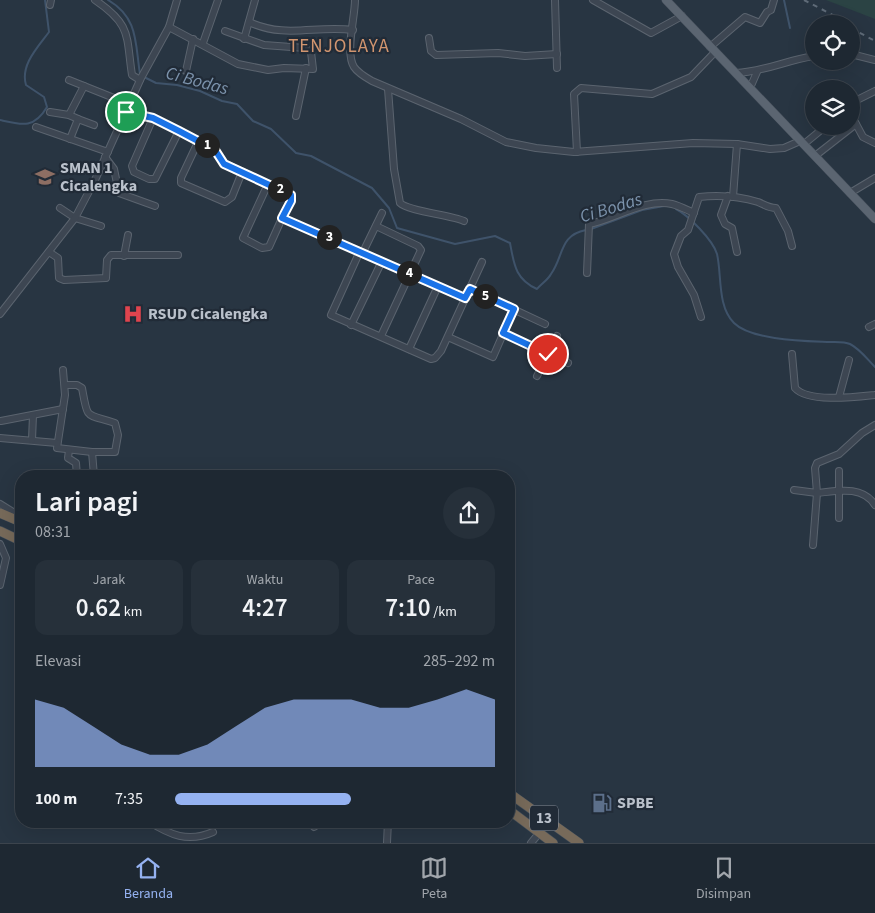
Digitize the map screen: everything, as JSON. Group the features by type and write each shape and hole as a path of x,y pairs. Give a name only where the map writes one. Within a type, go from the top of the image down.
{"highway":[{"path":"0,513 15,519"},
{"path":"0,531 15,538"},
{"name":"13","path":"515,797 579,843"},
{"name":"13","path":"515,814 553,843"}],"main road":[{"path":"666,0 875,219"}],"street":[{"path":"95,0 112,13 127,33 132,75 141,79"},
{"path":"0,314 74,218 96,180 145,70 168,27 177,0"},
{"path":"203,44 218,0"},
{"path":"244,39 255,0"},
{"path":"355,0 350,55 353,65 361,74 388,89 461,119 506,142 577,152 693,143 737,144 770,149 784,148 802,142 812,135"},
{"path":"555,0 557,68"},
{"path":"593,0 651,34 682,16"},
{"path":"577,152 574,94 581,88 652,94 691,77 713,50 745,17 760,23 767,12 771,10 774,0"},
{"path":"249,22 279,32 302,32 329,27 353,30"},
{"path":"168,27 238,64 261,70 313,69 312,56 308,50 271,46 244,39 225,31"},
{"path":"429,38 431,51 436,54 498,53 525,56 557,54"},
{"path":"186,71 193,39"},
{"path":"860,56 875,60"},
{"path":"736,73 757,72 777,64 805,58"},
{"path":"296,116 306,68"},
{"path":"750,88 757,72"},
{"path":"69,80 129,104"},
{"path":"70,115 84,86"},
{"path":"388,89 394,169 400,203 406,207 438,213 464,221"},
{"path":"860,98 875,91"},
{"path":"50,112 70,115 94,126"},
{"path":"126,112 153,118 179,131 215,150 224,164 268,184 292,196 269,247 262,248 243,238 268,184"},
{"path":"153,118 132,166 134,172 149,179 155,179 179,131"},
{"path":"70,139 78,119"},
{"path":"36,127 106,154 114,169 119,193 155,206"},
{"path":"860,131 863,136 875,143"},
{"path":"815,156 842,135"},
{"path":"198,142 181,178 181,183 224,202 232,197 242,172"},
{"path":"737,144 731,197 722,215 725,224 732,228 737,252"},
{"path":"850,193 875,178"},
{"path":"701,318 694,295 678,267 674,254 681,236 688,230 699,197 731,197 776,208 788,232 792,246"},
{"path":"588,273 589,224 656,205 671,204 693,214"},
{"path":"60,208 74,218 100,226"},
{"path":"382,213 331,312 333,317 381,336 426,358 435,358 448,337 482,262"},
{"path":"282,218 465,298"},
{"path":"376,226 420,247 420,253 411,274 381,336"},
{"path":"124,256 128,235"},
{"path":"49,252 58,258 59,278 62,280 104,278 107,276 108,256 178,255"},
{"path":"351,325 382,261"},
{"path":"409,349 438,286"},
{"path":"470,289 544,324"},
{"path":"448,337 493,357 514,309"},
{"path":"503,333 568,363"},
{"path":"537,376 557,336"},
{"path":"792,354 795,388 807,396 840,398 875,395"},
{"path":"840,398 849,360"},
{"path":"63,370 62,376 66,385 57,448 92,452 114,452 117,427 115,423 90,417 84,405 82,388 77,385 66,385"},
{"path":"1,421 63,409"},
{"path":"32,440 33,415"},
{"path":"813,545 817,493 815,468 817,463 839,454 862,433 875,425"},
{"path":"0,438 57,443"},
{"path":"70,450 68,458 76,463 77,470"},
{"path":"92,452 94,470"},
{"path":"839,471 839,518"},
{"path":"794,490 817,493 839,490 861,492 874,501"},
{"path":"0,504 15,513"},
{"path":"0,544 6,558 0,585"},
{"path":"159,828 167,833 194,840 213,832"},
{"path":"387,843 388,828"},
{"path":"531,843 540,832"}],"green space":[{"path":"826,0 875,0 875,19"}],"waterway":[{"name":"Ci Bodas","path":"0,120 27,124 37,119 47,107 44,97 26,85 25,78 31,57 49,32 45,0"},
{"name":"Ci Bodas","path":"108,0 125,15 134,32 140,74"},
{"path":"784,0 790,28"},
{"name":"Ci Bodas","path":"144,77 156,83 177,85 200,91 222,101 237,104 253,121 271,129 296,153 311,156 372,188 389,208 397,228 455,244 495,236 510,243 514,264 520,276 524,281 537,289 550,276 566,241 571,236 586,230"},
{"name":"Ci Bodas","path":"591,229 642,210 664,206"},
{"name":"Ci Bodas","path":"676,209 700,228 715,248 722,299 734,323 742,329 765,336 792,340 848,343 860,351 875,367"}],"railway":[{"path":"804,0 833,15"},
{"path":"860,33 875,41"}],"place":[{"name":"SMAN 1 Cicalengka","path":"45,177"},
{"name":"RSUD Cicalengka","path":"133,314"},
{"name":"SPBE","path":"602,803"}],"district":[{"name":"TENJOLAYA","path":"339,46"}],"route":[{"path":"126,112 146,118 153,118 179,131 215,150 224,164 291,195 291,201 282,218 465,298 470,289 514,309 503,333 548,354"}]}
